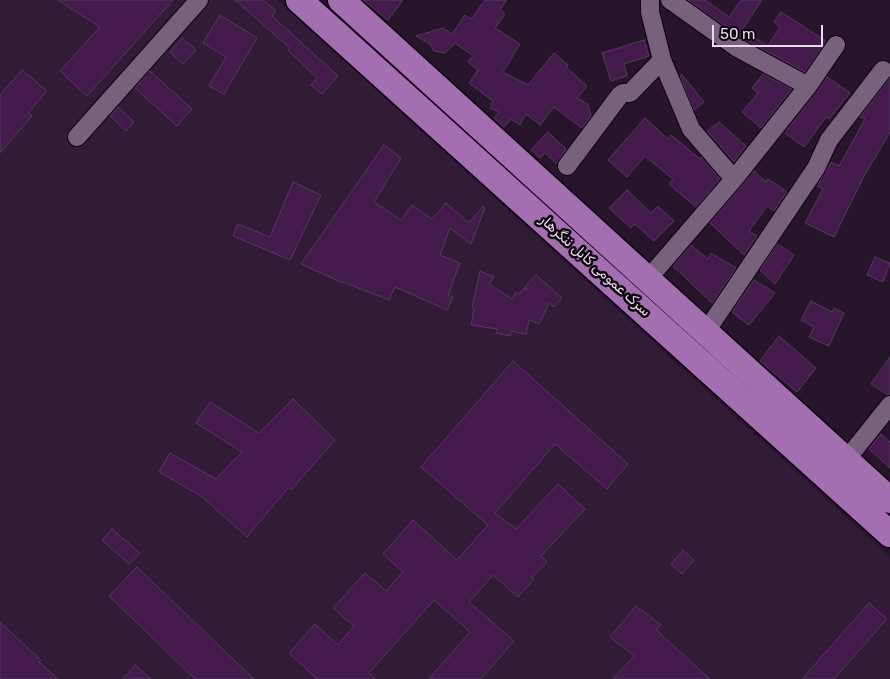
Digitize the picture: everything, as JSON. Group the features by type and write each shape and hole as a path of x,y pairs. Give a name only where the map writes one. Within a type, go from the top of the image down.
{"highway":[{"name":"سرک عمومی کابل ننگرهار","path":"299,0 890,534"},
{"name":"سرک عمومی کابل ننگرهار","path":"342,0 890,500"}],"street":[{"path":"77,137 199,0"},
{"path":"650,0 650,12 662,60 691,129 734,179"},
{"path":"670,0 736,47 808,86"},
{"path":"647,280 734,179 808,86 836,45"},
{"path":"567,166 620,95 622,93 630,93 662,60"},
{"path":"705,333 816,168 829,140 883,70"},
{"path":"846,460 890,405"}],"shaded area":[{"path":"0,0 277,0 890,557 890,679 0,679"}],"building":[{"path":"58,0 173,0 87,96 60,71 100,27"},
{"path":"235,0 263,0 276,11 272,16 338,76 322,94 311,85 317,78 288,50 290,48"},
{"path":"363,0 403,0 388,20"},
{"path":"485,0 507,0 500,9 505,14 495,28 520,44 503,72 528,85 554,53 587,86 577,98 588,104 591,116 582,128 554,107 540,125 526,114 520,125 511,119 504,127 494,118 499,112 490,108 493,101 469,83 478,70 468,62 473,56 455,43 445,53 434,51 430,44 416,36 443,28 452,34 465,15 471,19"},
{"path":"688,0 705,0 729,17 741,0 762,0 742,30 768,46 780,27 774,22 781,12 826,41 805,72 742,38"},
{"path":"220,15 257,38 224,94 209,86 226,57 203,43"},
{"path":"182,38 196,50 183,64 170,52"},
{"path":"644,40 649,56 624,64 627,76 611,81 602,53"},
{"path":"22,70 47,91 28,113 32,116 0,153 0,95"},
{"path":"150,71 192,109 177,126 135,88"},
{"path":"763,74 792,89 761,128 742,112 758,93 752,88"},
{"path":"682,75 704,102 694,110 680,76"},
{"path":"827,77 850,93 829,119 826,117 804,147 785,133"},
{"path":"890,78 890,132 863,178 834,237 805,223 823,189 817,186 831,162 839,166 865,119 860,117"},
{"path":"118,107 134,122 126,131 110,116"},
{"path":"645,118 668,139 671,135 700,159 701,157 720,179 696,207 669,184 673,179 645,156 627,177 608,160"},
{"path":"719,122 746,146 734,162 707,131"},
{"path":"548,132 566,149 557,164 545,153 540,158 531,150"},
{"path":"384,145 401,158 374,202 401,220 412,205 432,219 446,203 469,223 483,206 485,208 471,244 450,228 440,255 460,263 448,295 453,297 447,310 395,287 389,300 343,283 301,264"},
{"path":"754,171 766,182 768,179 787,192 774,211 767,206 749,231 757,236 744,255 710,223"},
{"path":"293,182 321,195 290,260 233,236 238,224 270,237"},
{"path":"627,190 651,213 658,206 674,221 654,241 635,224 631,228 609,208"},
{"path":"777,244 794,255 775,284 760,270"},
{"path":"691,245 708,259 711,253 736,268 712,303 673,266"},
{"path":"875,257 890,263 883,282 867,275"},
{"path":"480,271 494,277 489,284 512,299 516,292 519,294 524,288 529,291 525,287 536,275 562,298 554,307 549,303 539,324 529,320 526,334 511,331 510,336 496,333 497,329 471,325 474,309 472,308"},
{"path":"754,280 775,293 749,325 732,312"},
{"path":"811,301 832,312 834,308 844,313 829,346 809,337 814,327 801,320"},
{"path":"779,336 816,368 797,392 760,361"},
{"path":"890,357 890,395 888,395 871,384"},
{"path":"513,361 628,464 607,489 555,444 495,513 516,529 558,484 585,509 541,556 547,562 532,577 534,579 518,597 493,575 469,602 514,641 481,679 429,679 470,632 434,600 369,673 376,679 317,679 289,653 315,624 338,645 354,626 333,608 365,573 386,591 403,572 383,554 413,520 457,560 488,525 421,467"},
{"path":"293,399 335,440 291,490 288,488 247,537 201,496 159,472 170,453 216,479 242,452 196,423 210,402 259,433"},
{"path":"881,434 890,442 890,468 869,449"},
{"path":"112,529 140,553 129,564 102,540"},
{"path":"683,550 694,560 682,574 671,564"},
{"path":"137,567 254,679 195,679 109,596"},
{"path":"869,603 887,619 834,679 802,679"},
{"path":"636,606 661,625 656,630 710,679 613,679 634,656 610,637"},
{"path":"0,622 41,660 39,662 58,679 0,679"},
{"path":"135,665 151,679 123,679"}]}
